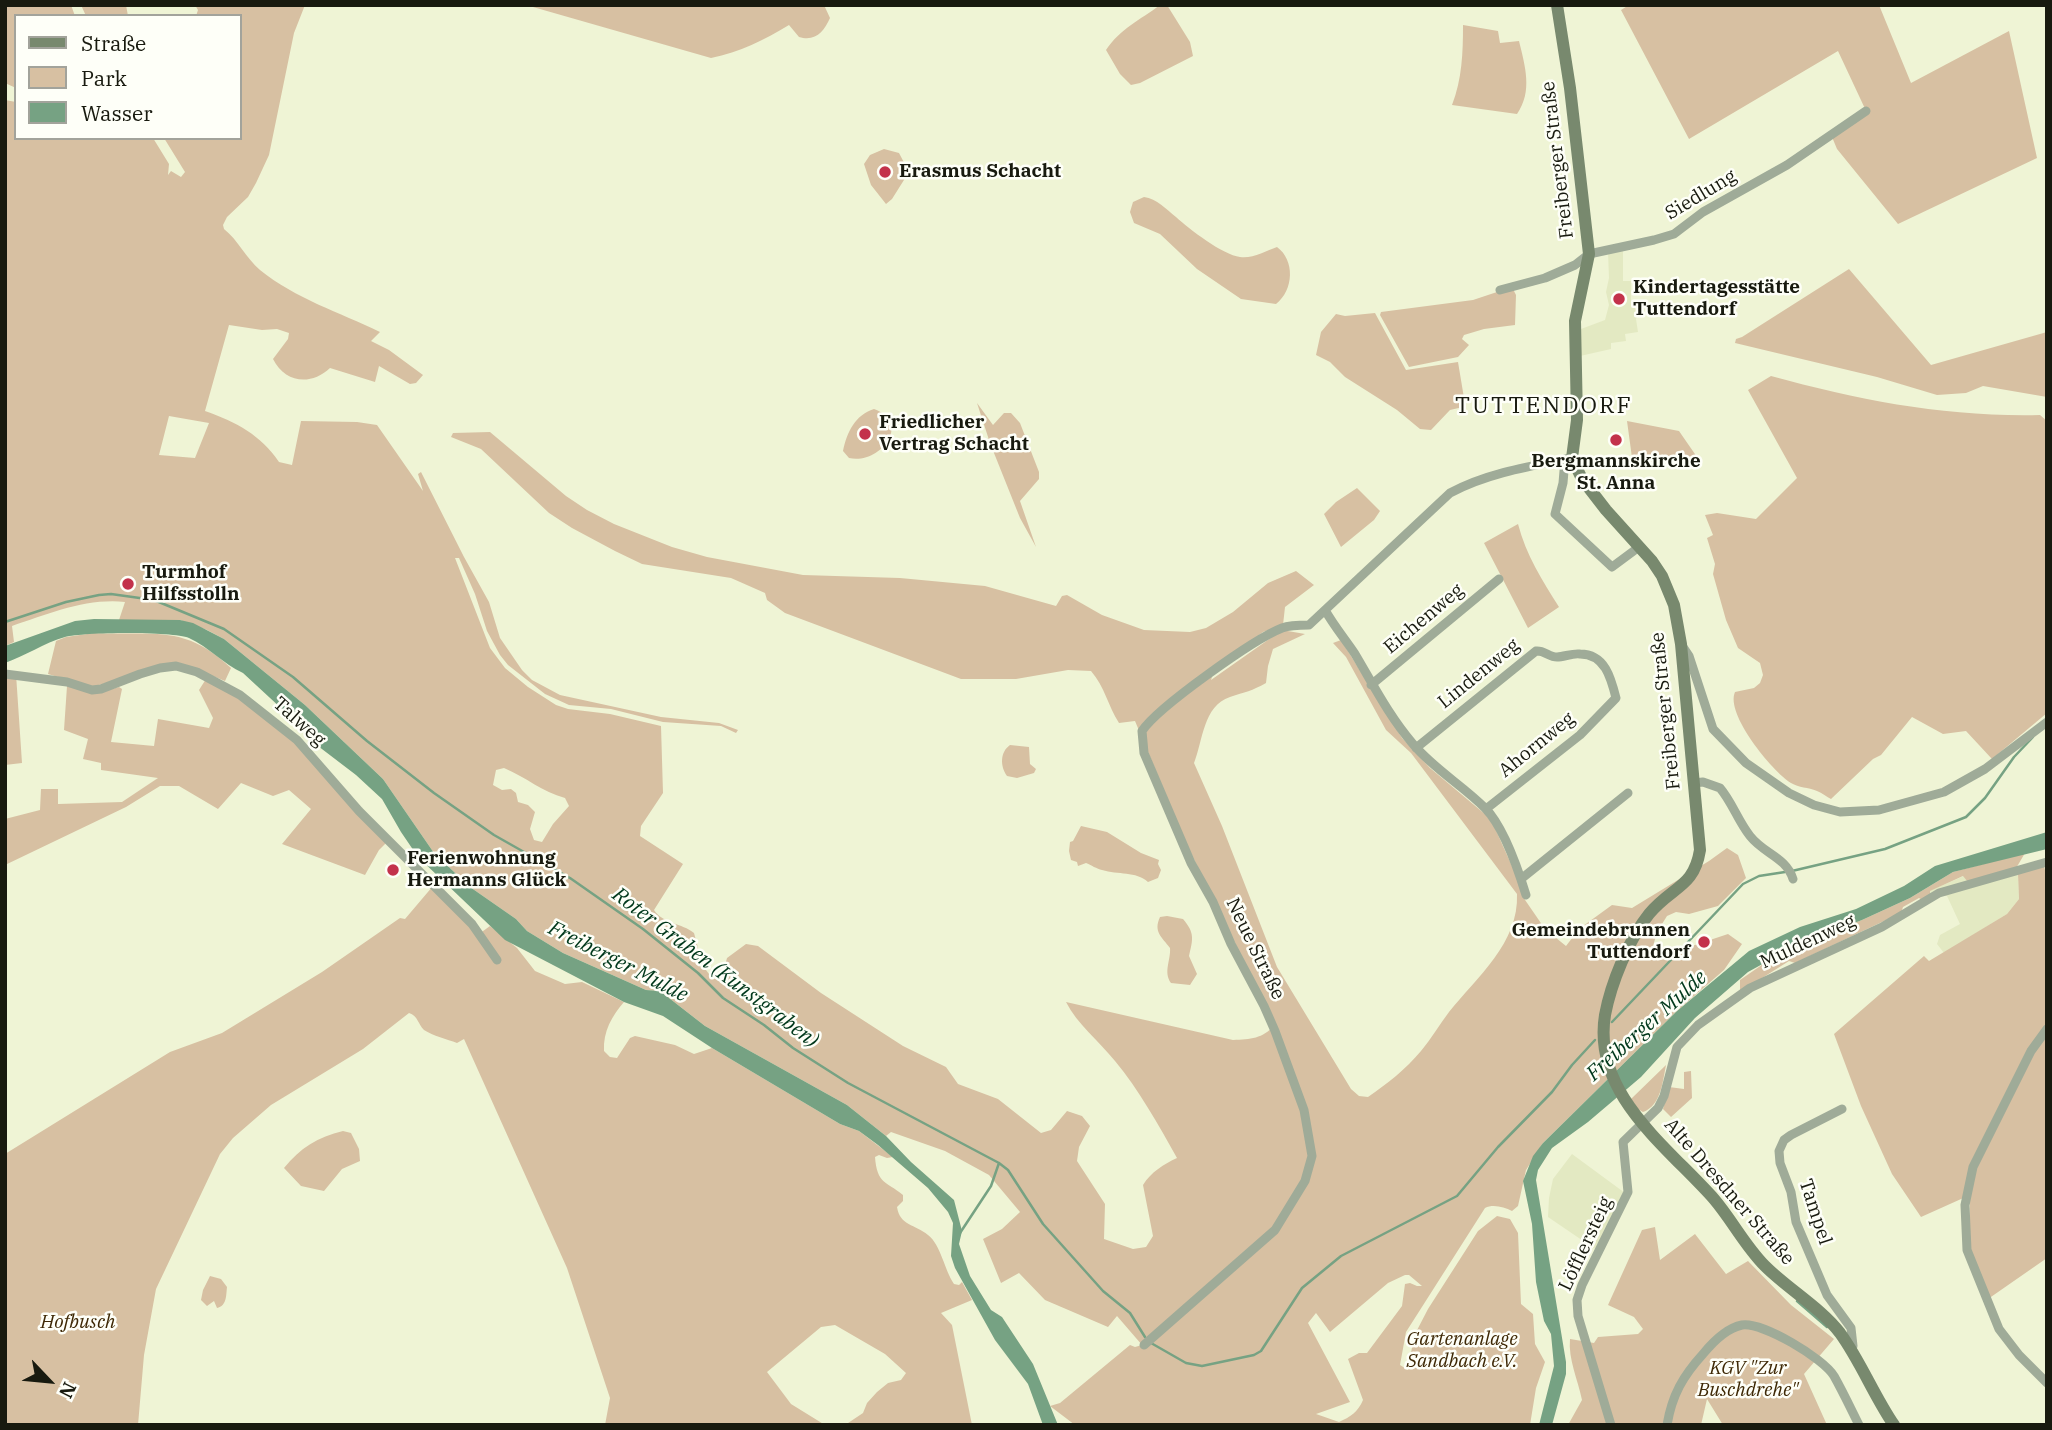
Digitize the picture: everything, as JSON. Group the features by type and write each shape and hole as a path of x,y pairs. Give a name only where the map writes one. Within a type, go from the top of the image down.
{"street":[{"name":"Freiberger Straße","path":"1557,5 1570,88 1589,254 1575,321 1577,420 1569,458 1583,480 1661,576 1674,606 1681,644 1692,747 1700,850 1698,867 1692,878 1666,897 1637,929 1611,991 1605,1018 1604,1046 1613,1079 1639,1119"},
{"name":"Siedlung","path":"1500,290 1545,278 1575,265 1589,254 1674,233 1703,212 1787,165 1866,111"},
{"path":"1527,895 1498,825 1486,809 1416,748 1389,715 1356,656 1325,610 1450,493 1504,472 1569,458 1555,514 1612,567 1639,547"},
{"name":"Eichenweg","path":"1371,685 1499,579"},
{"name":"Neue Straße","path":"1144,1345 1275,1230 1305,1181 1312,1156 1304,1110 1275,1031 1213,902 1191,863 1144,752 1142,731 1162,710 1265,636 1285,627 1309,625 1325,610"},
{"path":"1681,644 1689,656 1713,729 1746,763 1767,779 1814,806 1840,812 1879,810 1944,792 2003,757 2045,722"},
{"name":"Lindenweg","path":"1416,748 1536,651 1542,650 1556,657 1582,653 1602,664 1610,676 1616,698 1609,708"},
{"name":"Talweg","path":"5,674 67,682 92,690 150,671 176,666 228,686 297,740 359,811 472,924 497,960"},
{"name":"Ahornweg","path":"1486,809 1580,735 1609,708"},
{"path":"1693,783 1703,782 1720,788 1750,836 1789,867 1792,875"},
{"path":"1521,879 1628,793"},
{"name":"Muldenweg","path":"1639,1119 1658,1108 1664,1096 1672,1057 1677,1047 1698,1024 1750,988 1882,927 1939,893 2047,862"},
{"path":"2047,1029 2031,1051 1973,1167 1965,1205 1967,1250 1994,1319 2019,1355 2047,1383"},
{"name":"Tampel","path":"1842,1109 1791,1135 1780,1146 1779,1152 1780,1163 1791,1192 1796,1222 1827,1295 1851,1328 1853,1346 1850,1350"},
{"name":"Alte Dresdner Straße","path":"1639,1119 1716,1202 1766,1267 1835,1328 1894,1425"},
{"name":"Löfflersteig","path":"1611,1425 1578,1316 1577,1300 1605,1235 1626,1199 1629,1186 1623,1142 1639,1119"},
{"path":"1667,1425 1670,1403 1687,1372 1713,1342 1741,1325 1760,1329 1814,1355 1834,1375 1859,1425"}],"shaded area":[{"name":"Kindertagesstätte Tuttendorf","path":"1623,250 1623,281 1631,281 1631,306 1640,311 1636,319 1638,332 1625,334 1626,341 1611,343 1611,349 1580,356 1581,329 1605,320 1609,305 1606,292 1609,278 1608,252"},
{"path":"2018,874 2019,899 2007,914 1944,953 1937,944 1940,935 1960,924 1947,896 1930,895 1929,891 1964,876"},
{"path":"1572,1154 1625,1193 1595,1249 1548,1217 1553,1179"}],"green space":[{"path":"5,5 71,5 74,14 14,14 14,87 5,83"},
{"path":"81,5 126,5 128,14 85,14"},
{"name":"Gartenanlage Sandbach e.V.","path":"195,5 305,5 294,33 269,155 248,197 227,217 224,229 260,270 303,297 380,332 371,341 389,350 423,375 416,383 410,384 379,366 375,382 330,368 315,378 291,377 278,367 273,359 288,339 289,333 277,329 262,330 229,325 205,411 247,430 264,444 279,462 292,465 301,421 377,425 423,491 418,474 421,472 489,602 500,638 532,680 560,695 661,717 719,723 738,730 736,733 721,726 663,722 611,709 569,705 545,694 508,665 500,655 487,631 459,558 455,558 490,648 505,668 528,687 556,705 568,709 610,714 661,726 663,793 641,826 640,836 683,864 654,910 662,918 694,933 703,966 709,974 717,976 724,969 727,958 746,944 758,946 821,993 903,1046 946,1067 958,1084 998,1099 1041,1133 1051,1130 1067,1111 1082,1116 1090,1126 1079,1147 1077,1161 1105,1204 1104,1239 1133,1249 1146,1247 1153,1236 1143,1185 1158,1169 1177,1158 1132,1084 1076,1018 1066,1002 1233,1040 1256,1037 1275,1025 1187,845 1135,721 1119,723 1100,683 1091,671 1068,670 1016,679 961,679 785,613 767,600 765,593 731,578 642,564 549,513 481,449 451,437 453,433 490,432 566,496 614,524 672,547 707,557 803,575 900,578 985,586 1056,606 1062,596 1067,595 1102,615 1144,630 1190,632 1206,628 1233,612 1268,583 1296,571 1314,585 1285,607 1283,625 1263,632 1215,668 1211,680 1282,630 1305,634 1273,649 1266,683 1230,697 1214,708 1205,725 1194,763 1222,826 1277,967 1351,1089 1359,1096 1368,1097 1409,1064 1494,958 1511,928 1516,912 1517,894 1411,753 1386,730 1346,657 1333,643 1341,640 1402,738 1430,768 1486,815 1494,826 1523,897 1545,929 1566,946 1579,929 1612,905 1632,908 1727,848 1738,855 1746,878 1718,906 1689,914 1676,912 1667,916 1657,932 1650,957 1665,955 1728,934 1742,944 1724,970 1677,1011 1543,1143 1526,1170 1518,1206 1512,1211 1498,1206 1485,1208 1406,1332 1400,1365 1408,1370 1414,1336 1478,1231 1497,1216 1510,1219 1518,1233 1521,1304 1533,1314 1535,1344 1545,1362 1536,1388 1530,1425 1075,1425 1050,1406 1060,1403 1130,1345 1142,1345 1117,1316 1108,1327 1045,1300 1019,1273 1001,1283 983,1239 1002,1229 1020,1212 989,1175 945,1151 891,1132 886,1136 847,1105 705,1026 660,991 646,990 563,953 527,931 516,919 470,887 434,853 383,779 305,705 224,639 180,620 119,620 125,602 110,601 67,608 12,626 14,642 5,646 5,100 14,102 14,140 154,140 169,164 168,175 171,171 181,177 185,172 165,140 242,140 242,14 197,14","holes":["169,416 209,423 195,458 159,455","504,768 565,798 569,806 542,842 534,840 530,829 535,812 528,805 518,802 516,793 511,789 502,790 493,785 496,770","1409,1275 1422,1286 1405,1284 1402,1306 1367,1353 1359,1353 1348,1359 1363,1400 1361,1404 1353,1414 1339,1422 1316,1414 1350,1402 1308,1323 1316,1313 1330,1332 1388,1283"]},
{"path":"526,5 824,5 830,18 815,37 799,37 789,25 751,45 711,58"},
{"path":"1160,5 1167,5 1190,42 1193,56 1131,85 1120,74 1106,50 1124,30"},
{"path":"1629,5 1879,5 1911,83 2009,31 2037,158 1898,224 1837,149 1832,137 1867,113 1838,51 1689,139 1621,10"},
{"path":"1463,25 1498,31 1500,43 1519,41 1526,87 1517,114 1452,105 1461,66"},
{"path":"884,149 899,153 909,172 886,204 871,185 864,164 870,155"},
{"path":"1144,197 1157,202 1206,241 1225,252 1249,257 1277,247 1287,259 1290,275 1282,298 1276,304 1241,299 1197,269 1160,234 1134,223 1130,212 1133,202"},
{"path":"1849,269 1931,365 2047,332 2047,397 1983,386 1966,393 1937,395 1877,377 1735,343 1736,339"},
{"path":"1512,287 1516,295 1515,325 1464,335 1462,339 1469,345 1458,357 1409,367 1380,315 1381,312 1473,300"},
{"path":"1375,313 1406,370 1458,362 1465,404 1450,410 1431,430 1420,429 1397,410 1345,377 1330,362 1316,355 1321,332 1336,314 1345,316"},
{"path":"1771,376 1904,406 1971,413 2040,415 2047,421 2047,713 1992,759 1966,731 1943,734 1912,717 1881,755 1873,759 1831,799 1817,791 1794,785 1783,777 1762,755 1743,727 1734,702 1735,692 1754,688 1763,675 1760,663 1738,648 1726,620 1713,574 1715,564 1707,538 1713,535 1705,515 1717,513 1756,519 1797,478 1748,390"},
{"path":"977,403 993,425 1004,413 1011,413 1020,423 1039,472 1039,479 1020,501 1036,547 1020,518"},
{"path":"874,409 891,424 887,442 871,455 860,459 849,458 843,451 850,431 862,415"},
{"path":"1627,421 1679,431 1697,457 1633,465"},
{"path":"1357,488 1380,511 1374,520 1341,547 1324,514"},
{"path":"1518,524 1530,557 1559,607 1528,628 1484,543"},
{"path":"94,633 150,634 182,638 198,644 231,668 225,681 186,665 92,687 48,674 56,641"},
{"path":"5,674 16,674 22,763 5,765"},
{"path":"206,679 222,686 296,742 386,843 365,875 282,844 311,809 289,790 273,796 241,783 218,809 179,786 160,786 126,807 5,865 5,819 40,810 41,789 58,789 58,804 122,802 158,778 101,770 101,763 83,759 88,739 64,730 67,686 97,693 119,687 122,689 111,742 154,746 158,719 209,728 213,718 199,690"},
{"path":"1010,745 1029,747 1030,764 1036,769 1034,773 1017,778 1007,776 1002,759 1004,751"},
{"path":"1081,826 1107,832 1141,853 1159,860 1161,870 1158,878 1148,882 1138,876 1108,872 1086,863 1078,866 1077,862 1071,860 1069,851 1070,842"},
{"path":"2025,853 2015,870 1968,882 1963,876 1930,891 1930,895 1922,900 1919,898 1903,907 1901,913 1795,963 1789,961 1740,992 1740,980 1797,945 1910,898 1953,872"},
{"path":"2044,866 2047,878 2047,1258 1988,1299 1969,1248 1970,1195 1921,1217 1892,1174 1861,1106 1834,1034 1924,956 1929,961 2007,914 2019,899 2018,874"},
{"name":"Hofbusch","path":"433,886 479,934 490,926 517,948 535,971 565,984 582,982 624,1002 612,1018 605,1037 604,1051 610,1057 617,1058 630,1038 635,1036 675,1045 694,1054 712,1048 840,1124 859,1131 893,1157 875,1157 876,1166 880,1177 903,1195 903,1201 897,1207 901,1218 932,1239 954,1284 959,1285 962,1282 972,1300 941,1313 952,1325 972,1425 845,1425 863,1413 867,1403 877,1392 888,1383 901,1380 906,1373 885,1354 835,1325 821,1327 767,1372 791,1404 825,1425 605,1425 610,1398 567,1268 464,1039 457,1043 432,1034 424,1030 409,1013 363,1049 271,1105 233,1138 220,1154 156,1289 144,1355 138,1425 5,1425 5,1154 170,1052 222,1033 322,972 400,918 405,919"},
{"path":"1160,917 1183,919 1191,932 1189,956 1197,974 1190,985 1171,983 1169,979 1167,970 1170,948 1157,927"},
{"path":"1666,1065 1657,1098 1649,1109 1643,1112 1631,1099"},
{"path":"1691,1071 1692,1098 1671,1117 1663,1109 1669,1087 1684,1089 1684,1072"},
{"path":"343,1131 351,1133 359,1149 360,1161 342,1169 324,1191 301,1186 284,1168 310,1144"},
{"name":"KGV \"Zur Buschdrehe\"","path":"1655,1227 1660,1260 1695,1234 1726,1274 1748,1261 1791,1305 1834,1339 1804,1374 1827,1425 1723,1425 1707,1399 1701,1425 1568,1425 1582,1400 1572,1362 1570,1339 1594,1343 1598,1337 1638,1334 1643,1329 1634,1317 1608,1305 1642,1230"},
{"path":"210,1276 221,1279 227,1287 224,1303 217,1308 214,1301 207,1306 201,1300"}],"water":[{"path":"180,620 193,623 224,639 305,705 383,779 434,853 470,887 516,919 527,931 563,953 646,990 660,991 705,1026 847,1105 886,1136 954,1200 962,1231 959,1244 970,1276 991,1310 1002,1317 1033,1364 1058,1425 1043,1425 1028,1384 995,1340 955,1268 951,1256 953,1223 948,1212 928,1188 878,1145 859,1131 840,1124 712,1048 663,1016 624,1002 505,940 418,857 382,799 318,746 309,734 243,673 189,638 127,633 75,635 5,663 5,646 75,621"},
{"path":"2047,832 2047,849 1953,872 1910,898 1797,945 1748,972 1695,1018 1641,1077 1588,1122 1552,1148 1538,1170 1536,1180 1566,1374 1552,1425 1539,1425 1554,1366 1551,1334 1544,1321 1536,1282 1532,1224 1523,1181 1533,1156 1543,1143 1677,1011 1749,951 1800,927 1856,909 1904,886 1935,866"}],"waterway":[{"name":"Roter Graben (Kunstgraben)","path":"5,622 66,602 111,594 154,600 224,629 293,677 367,741 434,793 494,835 570,878 643,929 698,973 723,998 793,1048 848,1083 999,1163 1008,1170 1043,1224 1103,1291 1130,1313 1145,1337"},
{"name":"Roter Graben (Kunstgraben)","path":"1792,871 1885,849 1966,817 1985,798 2014,757 2033,737"},
{"name":"Roter Graben (Kunstgraben)","path":"1612,1022 1743,884 1759,876 1785,872"},
{"name":"Roter Graben (Kunstgraben)","path":"1151,1343 1186,1363 1202,1366 1254,1355 1261,1351 1302,1288 1341,1256 1457,1196 1498,1147 1552,1092 1595,1040"},
{"path":"960,1233 991,1186 999,1163"},
{"path":"1797,1301 1827,1327"}],"place":[{"name":"Erasmus Schacht","path":"885,172"},
{"name":"Kindertagesstätte Tuttendorf","path":"1619,299"},
{"name":"Friedlicher Vertrag Schacht","path":"865,434"},
{"name":"Bergmannskirche St. Anna","path":"1616,440"},
{"name":"Turmhof Hilfsstolln","path":"128,584"},
{"name":"Ferienwohnung Hermanns Glück","path":"393,870"},
{"name":"Gemeindebrunnen Tuttendorf","path":"1704,942"}],"district":[{"name":"TUTTENDORF","path":"1544,406"}],"water label":[{"name":"Freiberger Mulde","path":"618,962"},
{"name":"Freiberger Mulde","path":"1647,1026"}]}
